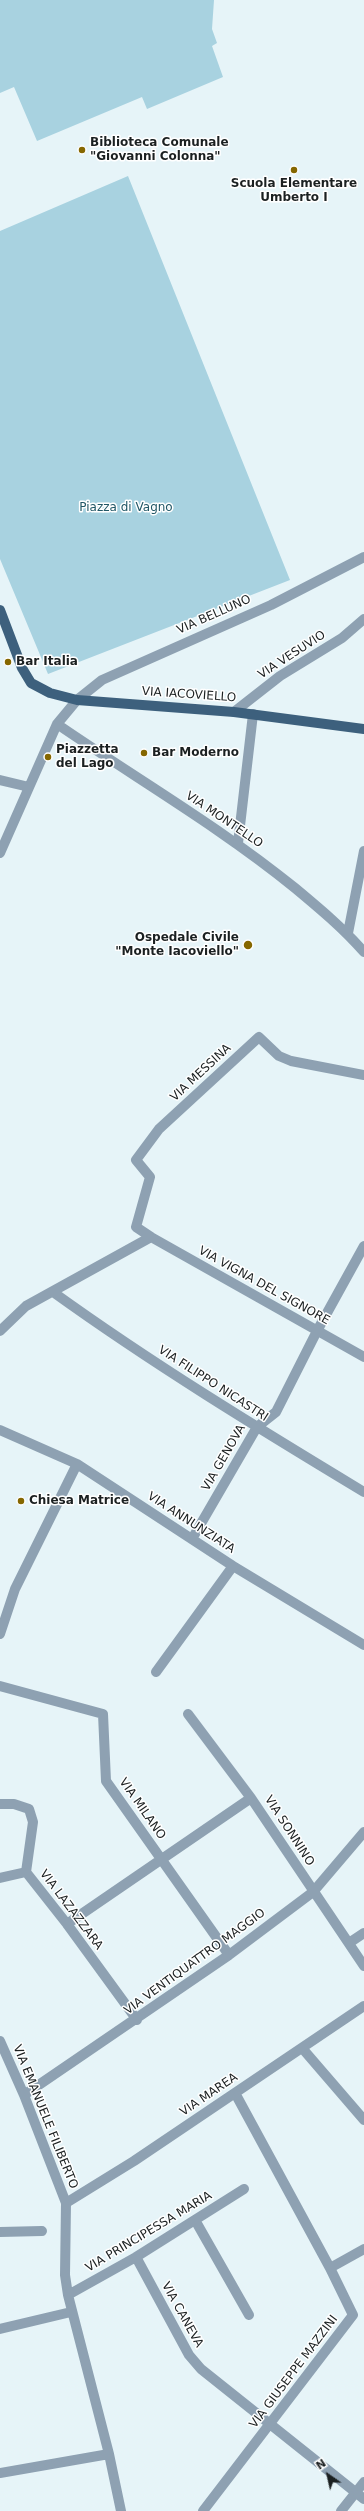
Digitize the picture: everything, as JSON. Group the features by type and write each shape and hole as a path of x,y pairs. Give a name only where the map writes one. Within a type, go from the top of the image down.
{"main road":[{"name":"VIA IACOVIELLO","path":"0,610 22,668 31,683 50,693 77,700 234,712 364,729"}],"street":[{"name":"VIA BELLUNO","path":"0,854 57,724 77,700 109,677 271,605 364,556"},
{"name":"VIA VESUVIO","path":"234,712 280,676 342,638 364,619"},
{"path":"238,843 253,714"},
{"name":"VIA MONTELLO","path":"57,724 238,843 348,933 364,952"},
{"path":"0,780 29,787"},
{"path":"348,933 364,851"},
{"name":"VIA MESSINA","path":"136,1227 150,1178 136,1160 159,1129 259,1037 280,1056 291,1061 364,1075"},
{"name":"VIA VIGNA DEL SIGNORE","path":"136,1227 151,1237 364,1357"},
{"path":"0,1331 26,1306 151,1237"},
{"name":"VIA GENOVA","path":"192,1539 257,1427 276,1412 317,1331 364,1246"},
{"name":"VIA FILIPPO NICASTRI","path":"53,1292 114,1335 257,1427 364,1492"},
{"name":"VIA ANNUNZIATA","path":"0,1430 77,1464 233,1566 364,1645"},
{"path":"0,1634 15,1589 77,1464"},
{"path":"156,1672 233,1566"},
{"name":"VIA MILANO","path":"0,1686 104,1714 106,1781 229,1955"},
{"name":"VIA SONNINO","path":"188,1714 251,1798 312,1892 364,1966"},
{"path":"67,1924 161,1858 251,1798"},
{"name":"VIA LAZAZZARA","path":"0,1804 14,1804 28,1809 33,1822 26,1872 67,1924 137,2020"},
{"name":"VIA VENTIQUATTRO MAGGIO","path":"24,2095 137,2020 229,1955 312,1892 364,1832"},
{"path":"0,1878 26,1872"},
{"path":"349,1943 364,1933"},
{"name":"VIA MAREA","path":"66,2203 134,2161 364,2006"},
{"name":"VIA EMANUELE FILIBERTO","path":"0,2043 24,2095 66,2203"},
{"path":"302,2048 364,2120"},
{"name":"VIA GIUSEPPE MAZZINI","path":"203,2511 353,2316 330,2268 235,2093"},
{"name":"VIA PRINCIPESSA MARIA","path":"68,2295 136,2257 244,2189"},
{"path":"66,2203 65,2275 68,2295 71,2312 109,2454 120,2511"},
{"path":"195,2220 249,2315"},
{"path":"0,2232 42,2231"},
{"path":"330,2268 364,2249"},
{"name":"VIA CANEVA","path":"136,2257 189,2355 201,2369 360,2496"},
{"path":"0,2329 71,2312"},
{"path":"0,2473 109,2454"},
{"path":"341,2511 360,2496 364,2482"}],"green space":[{"path":"0,0 214,0 212,29 217,43 212,46 223,77 147,109 142,97 37,141 14,87 0,93"},
{"name":"Piazza di Vagno","path":"128,176 290,580 48,674 0,559 0,231"}],"place":[{"name":"Biblioteca Comunale \"Giovanni Colonna\"","path":"82,150"},
{"name":"Scuola Elementare Umberto I","path":"294,170"},
{"name":"Bar Italia","path":"8,662"},
{"name":"Bar Moderno","path":"144,753"},
{"name":"Piazzetta del Lago","path":"48,757"},
{"name":"Ospedale Civile \"Monte Iacoviello\"","path":"248,945"},
{"name":"Chiesa Matrice","path":"21,1501"}]}
